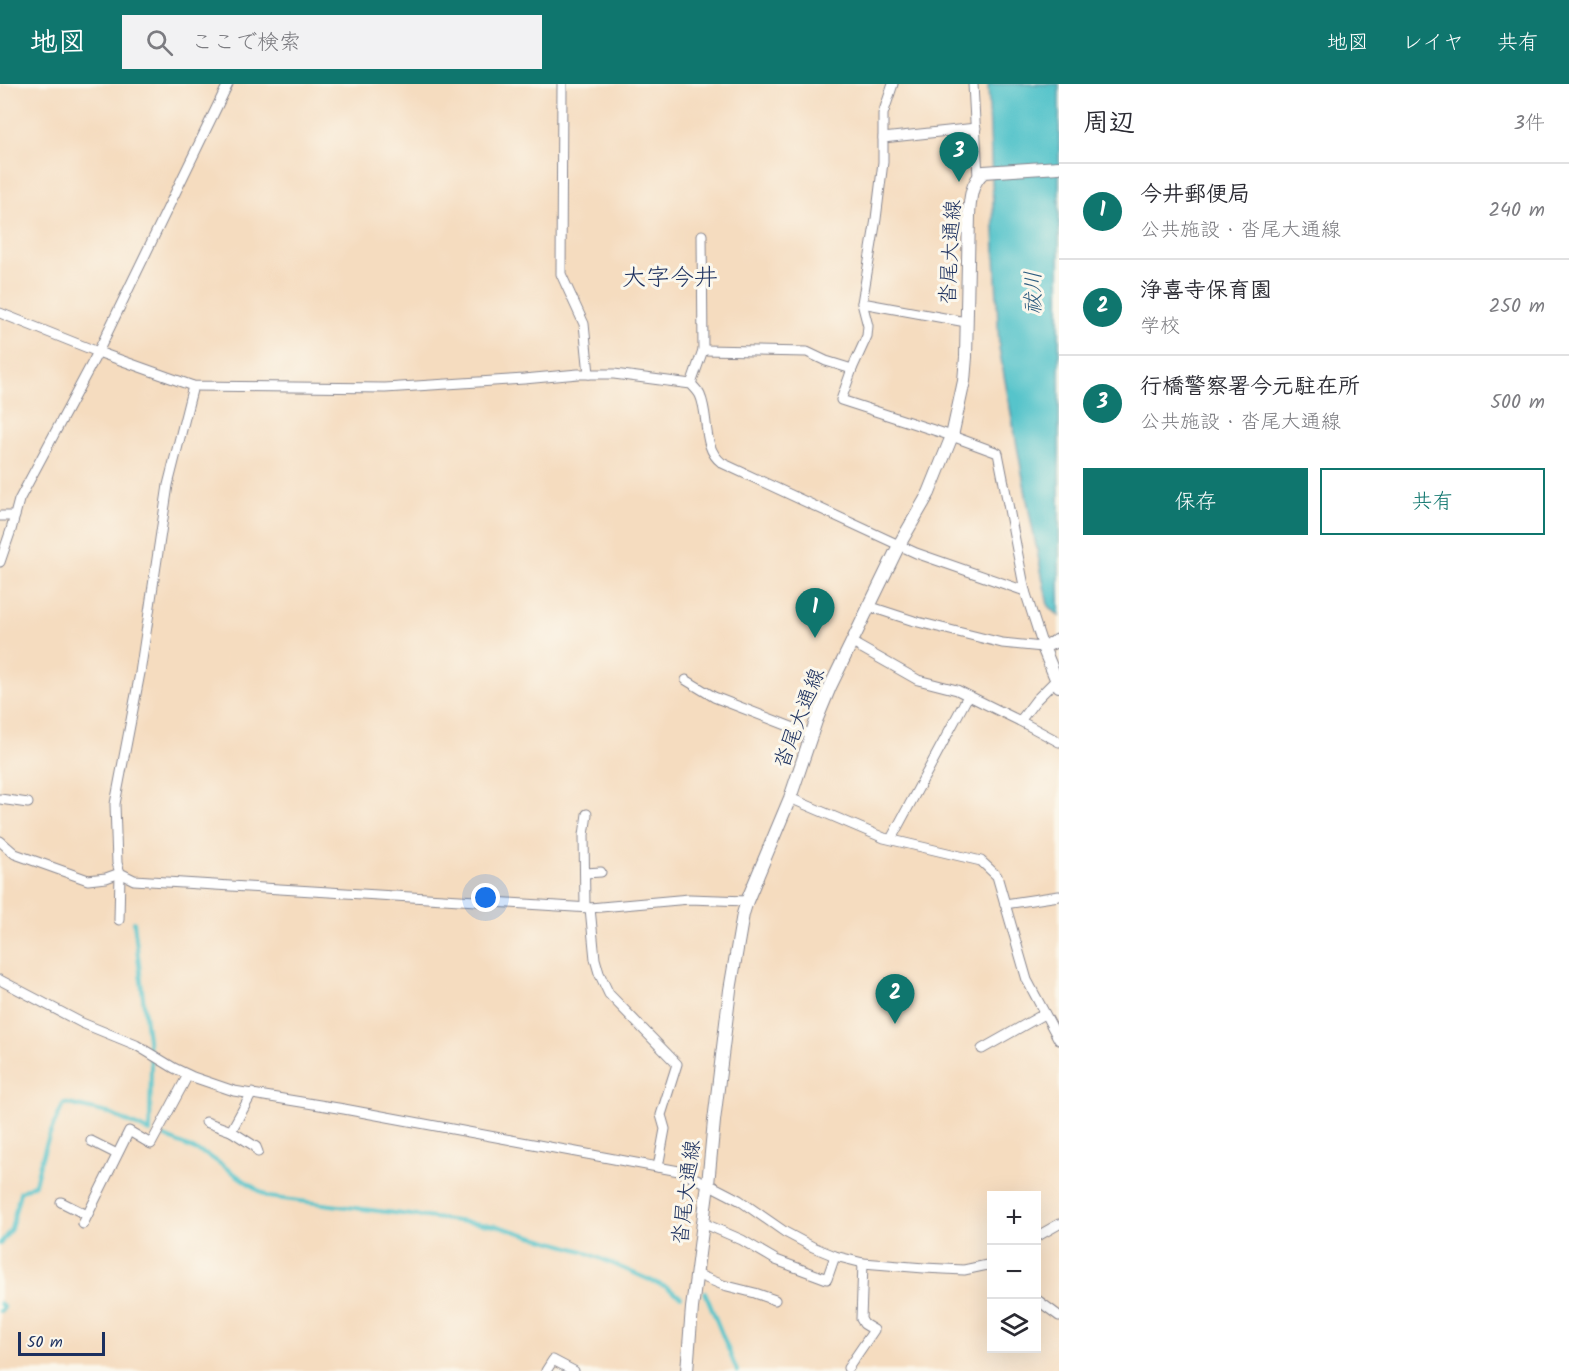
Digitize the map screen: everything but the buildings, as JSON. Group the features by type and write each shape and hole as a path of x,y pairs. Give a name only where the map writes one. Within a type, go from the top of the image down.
{"main road":[{"path":"981,174 1059,167"},
{"name":"沓尾大通線","path":"687,1371 692,1308 730,990 743,914 790,798 830,687 868,606 928,493 952,436 964,381 971,195 981,174"},
{"path":"1050,644 1057,683"}],"street":[{"path":"0,562 19,500 98,352 228,84"},
{"path":"562,84 561,274 584,324 589,374"},
{"path":"868,606 914,621 1002,643 1050,644 1025,591 998,453 841,399 867,336 868,326 861,303 876,219 883,162 883,114 893,84"},
{"path":"973,84 981,174"},
{"path":"883,138 976,128"},
{"path":"692,384 703,350 702,234"},
{"path":"861,303 966,322"},
{"path":"0,313 98,352 193,386 385,388 589,374 614,374 692,384 701,397 709,444 716,458 722,463 916,553 1025,591"},
{"path":"703,350 807,352 852,369"},
{"path":"119,920 120,873 117,862 115,804 140,673 168,484 193,386"},
{"path":"0,516 15,516"},
{"path":"851,642 918,680 957,690 1020,720 1059,742"},
{"path":"686,680 714,697 812,735"},
{"path":"1020,720 1036,700 1057,683"},
{"path":"891,839 968,696"},
{"path":"790,798 885,838 981,861 997,876 1027,980 1059,1040"},
{"path":"0,799 28,803"},
{"path":"586,814 584,835 587,908 599,973 609,994 677,1065 661,1115 665,1129 658,1167"},
{"path":"0,842 15,854 88,880 106,878 120,873 134,880 587,908 689,899 747,901"},
{"path":"585,873 601,872"},
{"path":"1005,904 1059,896"},
{"path":"0,980 82,1023 136,1045 188,1075 225,1088 679,1171 739,1200 785,1232 836,1257 863,1263 964,1270 987,1265"},
{"path":"982,1049 1044,1014"},
{"path":"82,1224 129,1131 151,1144 188,1075"},
{"path":"231,1131 252,1094"},
{"path":"206,1122 231,1131 256,1147 258,1152"},
{"path":"91,1141 117,1154"},
{"path":"61,1202 87,1215"},
{"path":"703,1223 742,1240 776,1260 826,1279 836,1257"},
{"path":"1041,1234 1059,1224"},
{"path":"848,1368 874,1330 864,1324 861,1318 863,1263"},
{"path":"696,1274 723,1285 775,1300"},
{"path":"1041,1303 1059,1316"},
{"path":"546,1371 553,1360 574,1371"}],"water":[{"name":"祓川","path":"988,84 1059,84 1059,616 1048,605 999,348"}],"waterway":[{"path":"0,1244 11,1229 20,1192 35,1184 47,1142 64,1103 108,1113 150,1132 151,1065 134,922"},
{"path":"165,1137 209,1156 268,1197 497,1226 583,1251 666,1287 681,1297"},
{"path":"705,1292 737,1371"},
{"path":"0,1303 4,1308 0,1311"}],"place":[{"name":"行橋警察署今元駐在所","path":"959,182"},
{"name":"今井郵便局","path":"815,638"},
{"name":"浄喜寺保育園","path":"895,1024"}],"district":[{"name":"大字今井","path":"670,277"}]}
